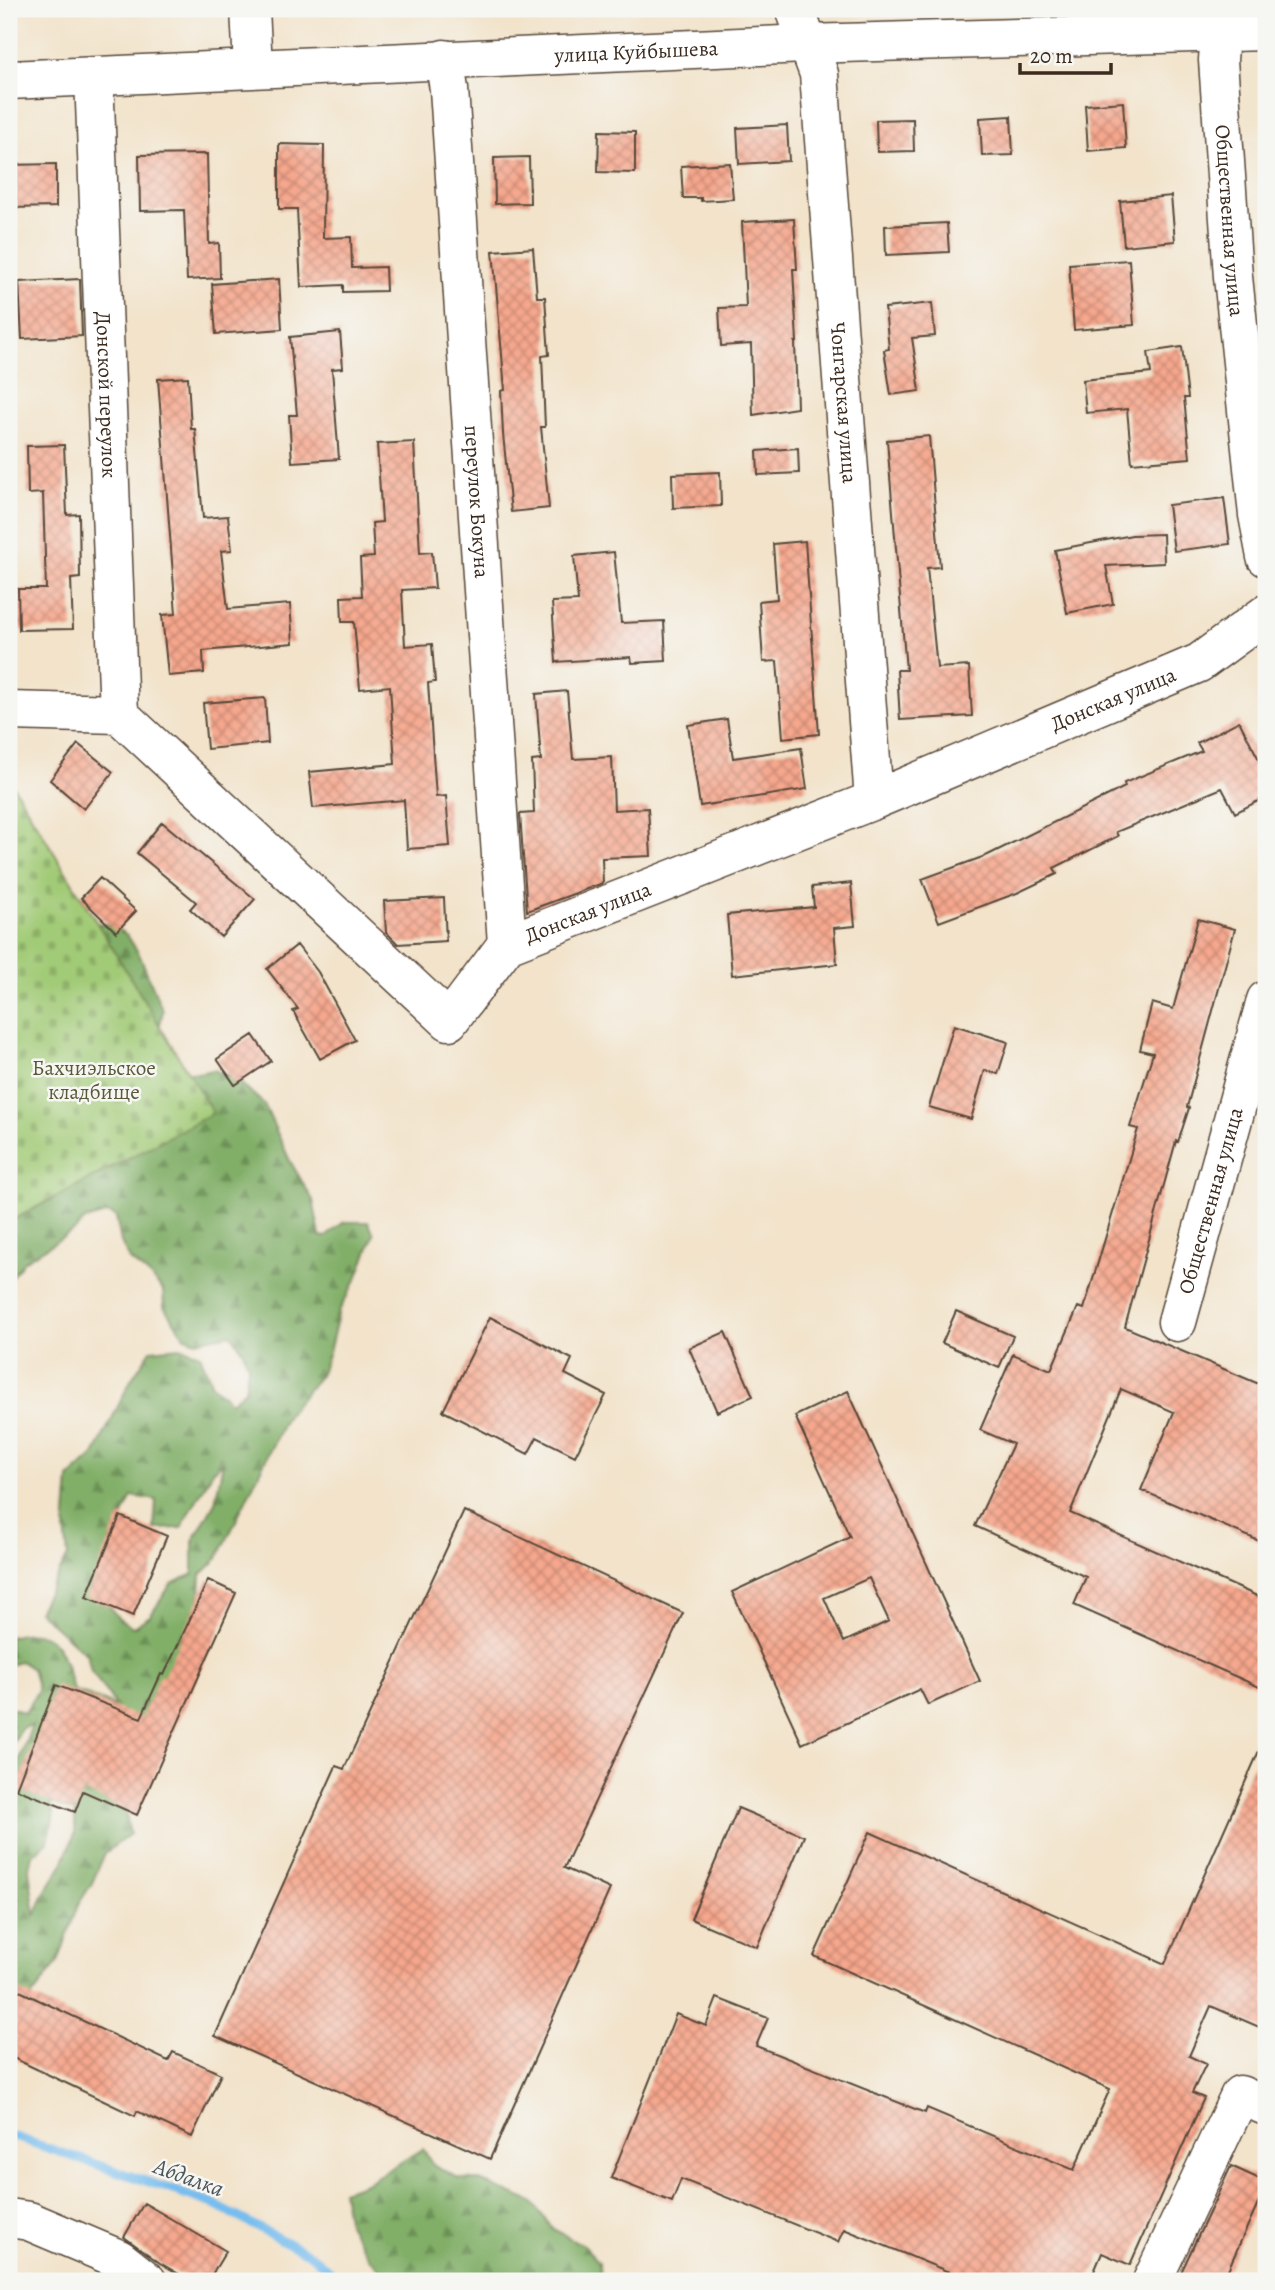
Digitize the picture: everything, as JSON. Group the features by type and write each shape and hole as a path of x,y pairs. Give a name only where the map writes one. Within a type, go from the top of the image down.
{"street":[{"path":"250,9 253,67"},
{"name":"улица Куйбышева","path":"9,80 444,60 801,26 1219,21 1266,31"},
{"name":"Общественная улица","path":"1219,21 1218,60 1233,277 1258,515 1266,557"},
{"name":"Чонгарская улица","path":"801,26 819,74 874,800"},
{"name":"переулок Бокуна","path":"444,60 450,103 507,944"},
{"name":"Донской переулок","path":"94,77 119,714"},
{"name":"Донская улица","path":"119,714 449,1021 507,944 874,800 1199,663 1266,614"},
{"path":"9,711 119,714"},
{"name":"Общественная улица","path":"1177,1321 1266,1000"},
{"path":"1152,2281 1253,2100"},
{"path":"9,2218 29,2221 119,2259 147,2281"}],"green space":[{"name":"Бахчиэльское кладбище","path":"9,779 213,1113 9,1222"},
{"path":"9,822 53,917 110,925 127,935 139,954 163,1011 153,1053 165,1069 197,1073 214,1070 237,1080 264,1104 290,1161 313,1200 320,1236 326,1237 344,1222 368,1222 374,1234 358,1276 339,1311 320,1375 287,1415 218,1558 201,1575 199,1616 124,1806 130,1834 105,1853 92,1883 78,1905 58,1962 25,2005 9,2045 9,1993 19,1959 13,1933 20,1900 9,1896 9,1787 32,1725 21,1728 9,1751 9,1707 25,1713 38,1690 32,1669 20,1661 9,1666 9,1637 37,1634 47,1637 61,1652 73,1690 116,1706 91,1671 87,1655 38,1611 68,1556 65,1529 69,1478 94,1455 131,1380 151,1350 180,1347 200,1354 212,1385 231,1402 245,1390 248,1366 243,1351 231,1334 196,1341 184,1336 164,1307 163,1290 130,1260 121,1242 116,1217 109,1213 85,1220 75,1230 24,1261 9,1281","holes":["223,1462 215,1502 193,1541 193,1574 171,1584 150,1616 133,1627 119,1619 107,1603 106,1553 132,1496 156,1500 154,1529 181,1528 213,1471","50,1802 75,1812 75,1834 35,1916 29,1868 32,1855 48,1842 54,1814"]},
{"path":"423,2149 434,2166 458,2178 480,2181 532,2202 553,2229 583,2245 599,2262 600,2281 400,2281 388,2277 369,2258 348,2224 342,2191 366,2183"}],"building":[{"path":"1123,102 1126,148 1088,151 1085,105"},
{"path":"1011,116 1013,155 982,156 980,118"},
{"path":"913,119 914,151 877,152 876,120"},
{"path":"787,125 789,161 739,164 737,128"},
{"path":"599,131 635,132 635,173 598,172"},
{"path":"279,144 324,145 323,238 351,237 352,268 385,267 386,291 343,292 343,285 301,287 297,209 279,209"},
{"path":"207,154 209,244 219,243 220,278 187,280 184,210 140,211 139,155"},
{"path":"529,157 530,203 495,204 494,158"},
{"path":"730,163 733,199 701,201 701,198 683,198 681,166"},
{"path":"56,164 56,207 9,208 9,165"},
{"path":"1171,196 1175,241 1124,246 1120,201"},
{"path":"794,219 797,269 793,269 797,408 753,415 751,344 721,346 719,308 746,307 742,222"},
{"path":"947,223 949,252 886,255 885,226"},
{"path":"533,248 537,297 545,297 549,355 542,356 545,427 541,427 549,508 511,512 503,434 501,391 505,390 493,251"},
{"path":"1129,260 1134,325 1074,330 1069,264"},
{"path":"80,279 82,336 22,339 19,282"},
{"path":"279,279 282,329 216,334 212,284"},
{"path":"932,303 935,336 912,338 920,391 891,395 884,350 889,349 885,308"},
{"path":"340,332 343,368 332,369 339,459 292,462 289,415 297,415 290,337"},
{"path":"1182,347 1188,398 1184,398 1190,458 1132,463 1127,409 1086,413 1083,380 1151,373 1148,352"},
{"path":"188,377 191,429 195,429 203,518 228,516 232,550 221,551 228,609 290,604 293,643 203,651 204,673 168,676 162,615 176,614 158,379"},
{"path":"929,436 940,567 927,568 937,668 969,666 972,716 900,720 897,670 906,670 887,440"},
{"path":"414,442 420,553 432,552 435,588 402,590 405,646 432,644 435,682 428,683 436,797 446,796 450,846 407,849 404,800 313,808 309,772 395,764 390,686 360,689 354,622 342,622 341,597 362,596 360,558 374,557 372,523 382,522 377,444"},
{"path":"64,445 67,515 79,514 80,578 71,579 73,629 19,630 18,589 46,589 43,493 28,494 27,446"},
{"path":"798,448 799,473 758,475 757,451"},
{"path":"720,472 721,506 673,508 672,474"},
{"path":"1224,498 1230,544 1174,551 1168,505"},
{"path":"1163,534 1164,563 1106,566 1113,604 1067,613 1055,550 1132,535"},
{"path":"805,541 819,734 783,738 777,661 763,662 759,601 777,599 773,544"},
{"path":"614,552 621,623 664,621 666,661 632,663 631,657 556,662 552,602 578,601 574,556"},
{"path":"567,691 573,759 612,757 614,810 648,808 651,856 602,858 603,883 527,911 520,814 534,813 532,761 541,760 536,694"},
{"path":"265,698 268,743 207,749 203,703"},
{"path":"727,719 733,758 801,748 807,789 700,806 688,725"},
{"path":"1239,721 1266,773 1266,797 1235,813 1222,788 1116,832 1118,836 1054,868 1057,874 1017,893 939,922 922,879 988,855 1125,787 1124,783 1202,751 1197,743"},
{"path":"78,744 113,772 84,809 50,780"},
{"path":"162,822 255,899 221,937 190,909 196,902 137,853"},
{"path":"100,878 136,911 116,932 81,898"},
{"path":"851,883 855,926 834,928 837,964 732,975 727,915 814,907 812,887"},
{"path":"444,898 446,941 398,944 386,932 384,901"},
{"path":"1198,919 1235,929 1187,1107 1189,1108 1178,1142 1176,1141 1125,1327 1266,1387 1266,1544 1141,1490 1174,1412 1121,1389 1070,1513 1266,1600 1266,1690 1074,1605 1086,1577 975,1526 1013,1444 980,1430 1013,1354 1051,1370 1078,1307 1084,1309 1138,1129 1130,1127 1153,1053 1140,1050 1152,1003 1173,1009"},
{"path":"297,945 318,972 355,1040 320,1059 293,1011 298,1009 267,969"},
{"path":"954,1025 1008,1042 998,1074 985,1070 971,1119 929,1107"},
{"path":"253,1035 271,1061 235,1085 217,1059"},
{"path":"956,1311 1013,1336 999,1368 942,1343"},
{"path":"490,1317 572,1359 565,1374 606,1395 575,1456 537,1437 528,1454 443,1411"},
{"path":"725,1332 753,1396 717,1412 689,1348"},
{"path":"848,1391 980,1681 928,1705 920,1689 802,1744 732,1592 850,1537 795,1416","holes":["869,1578 889,1621 844,1642 824,1598"]},
{"path":"464,1511 683,1613 564,1868 610,1889 490,2159 215,2036 336,1766 344,1769"},
{"path":"120,1516 167,1536 133,1616 86,1597"},
{"path":"208,1580 236,1593 137,1815 83,1791 75,1812 16,1789 56,1685 141,1718"},
{"path":"1266,1735 1266,2030 1211,2006 1189,2056 1206,2064 1192,2093 1204,2098 1130,2265 1102,2253 1090,2281 971,2281 844,2229 838,2242 681,2179 672,2202 611,2178 676,2014 706,2026 717,1998 768,2018 756,2046 925,2113 927,2108 1074,2170 1110,2089 814,1956 870,1832 1165,1964"},
{"path":"738,1808 804,1836 757,1947 691,1919"},
{"path":"9,1986 168,2061 173,2052 221,2074 192,2137 137,2111 135,2116 9,2056"},
{"path":"1231,2166 1266,2182 1266,2185 1223,2281 1177,2281"},
{"path":"144,2203 226,2251 208,2281 191,2281 124,2237"}],"waterway":[{"name":"Абдалка","path":"9,2135 211,2203 311,2255 342,2281"}]}
